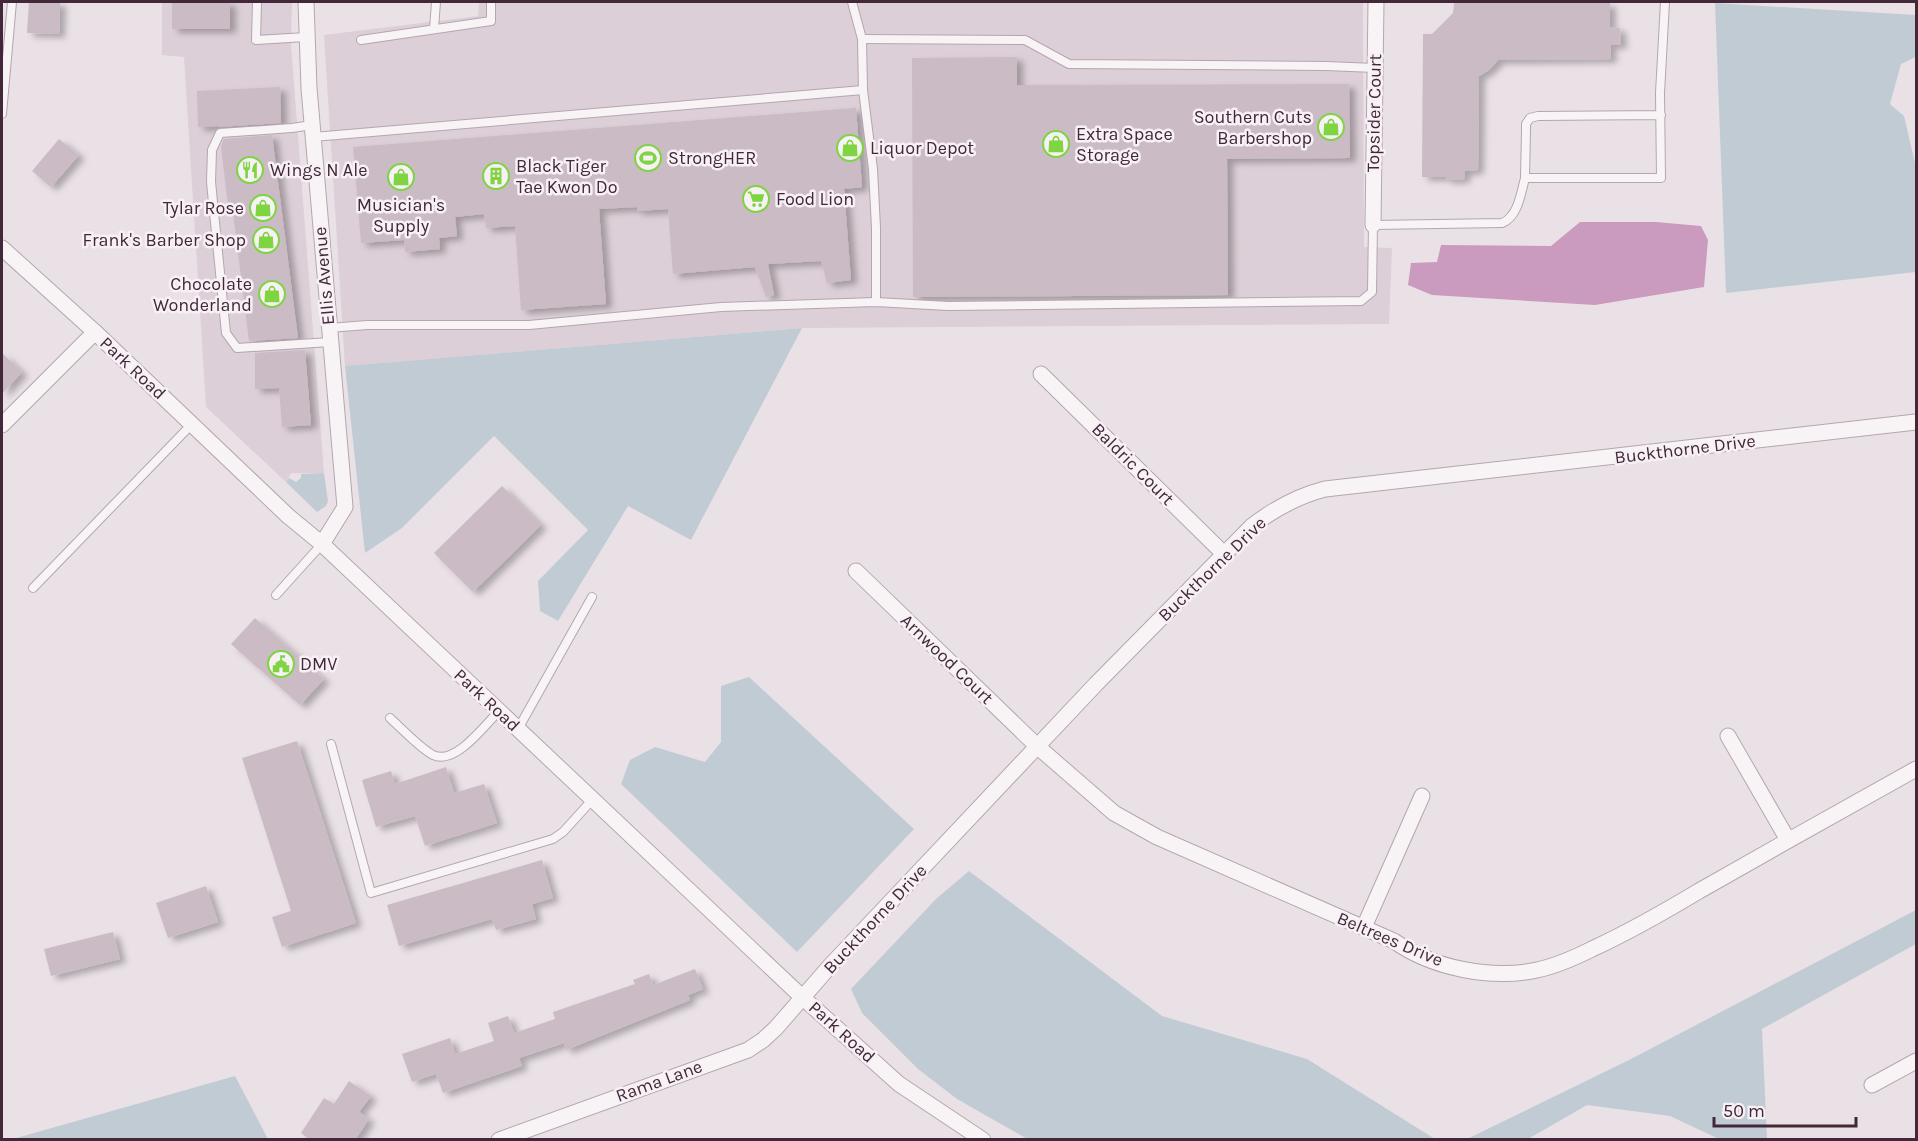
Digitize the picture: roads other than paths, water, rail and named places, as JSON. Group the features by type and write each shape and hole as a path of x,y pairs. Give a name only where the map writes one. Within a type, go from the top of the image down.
{"street":[{"name":"Ellis Avenue","path":"306,2 306,37 313,131 345,507 322,544"},
{"name":"Topsider Court","path":"1373,225 1376,2"},
{"name":"Park Road","path":"2,248 95,332 288,516 322,544 802,997 899,1084 983,1140"},
{"path":"2,425 95,332"},
{"name":"Baldric Court","path":"1041,374 1224,554"},
{"name":"Buckthorne Drive","path":"802,997 1096,684 1252,526 1268,513 1307,494 1325,489 1917,422"},
{"name":"Arnwood Court","path":"856,571 1038,747"},
{"path":"1728,736 1788,840"},
{"name":"Beltrees Drive","path":"1038,747 1114,813 1141,830 1394,940 1408,951 1474,971 1506,974 1537,970 1565,962 1623,935 1917,769"},
{"path":"1364,927 1422,796"},
{"name":"Rama Lane","path":"499,1140 748,1050 763,1041 802,997"},
{"path":"1872,1085 1917,1061"}],"lane":[{"path":"2,114 12,2"},
{"path":"257,2 256,40 306,37"},
{"path":"434,29 436,2"},
{"path":"361,40 491,21 491,2"},
{"path":"852,2 862,39 863,90 873,169 876,302"},
{"path":"1525,178 1660,178 1660,93 1665,2"},
{"path":"862,39 1025,40 1069,64 1375,68"},
{"path":"863,90 313,131 292,128 220,133 212,150 211,182 226,333 237,348 329,335 367,325 529,325 721,307 876,302 948,306 1361,301 1372,292 1373,225 1502,223 1511,218 1518,204 1525,178 1526,130 1530,118 1538,116 1661,115"},
{"path":"33,588 192,424"},
{"path":"276,595 322,544"},
{"path":"518,729 592,597"},
{"path":"390,718 434,756 448,758 461,750 499,711"},
{"path":"331,744 371,893 553,839 563,832 593,799"}],"place":[{"name":"Southern Cuts Barbershop","path":"1331,127"},
{"name":"Extra Space Storage","path":"1056,144"},
{"name":"Liquor Depot","path":"850,148"},
{"name":"StrongHER","path":"648,158"},
{"name":"Wings N Ale","path":"250,170"},
{"name":"Black Tiger Tae Kwon Do","path":"496,176"},
{"name":"Musician's Supply","path":"401,177"},
{"name":"Food Lion","path":"756,199"},
{"name":"Tylar Rose","path":"263,208"},
{"name":"Frank's Barber Shop","path":"266,240"},
{"name":"Chocolate Wonderland","path":"272,294"},
{"name":"DMV","path":"281,664"}]}
